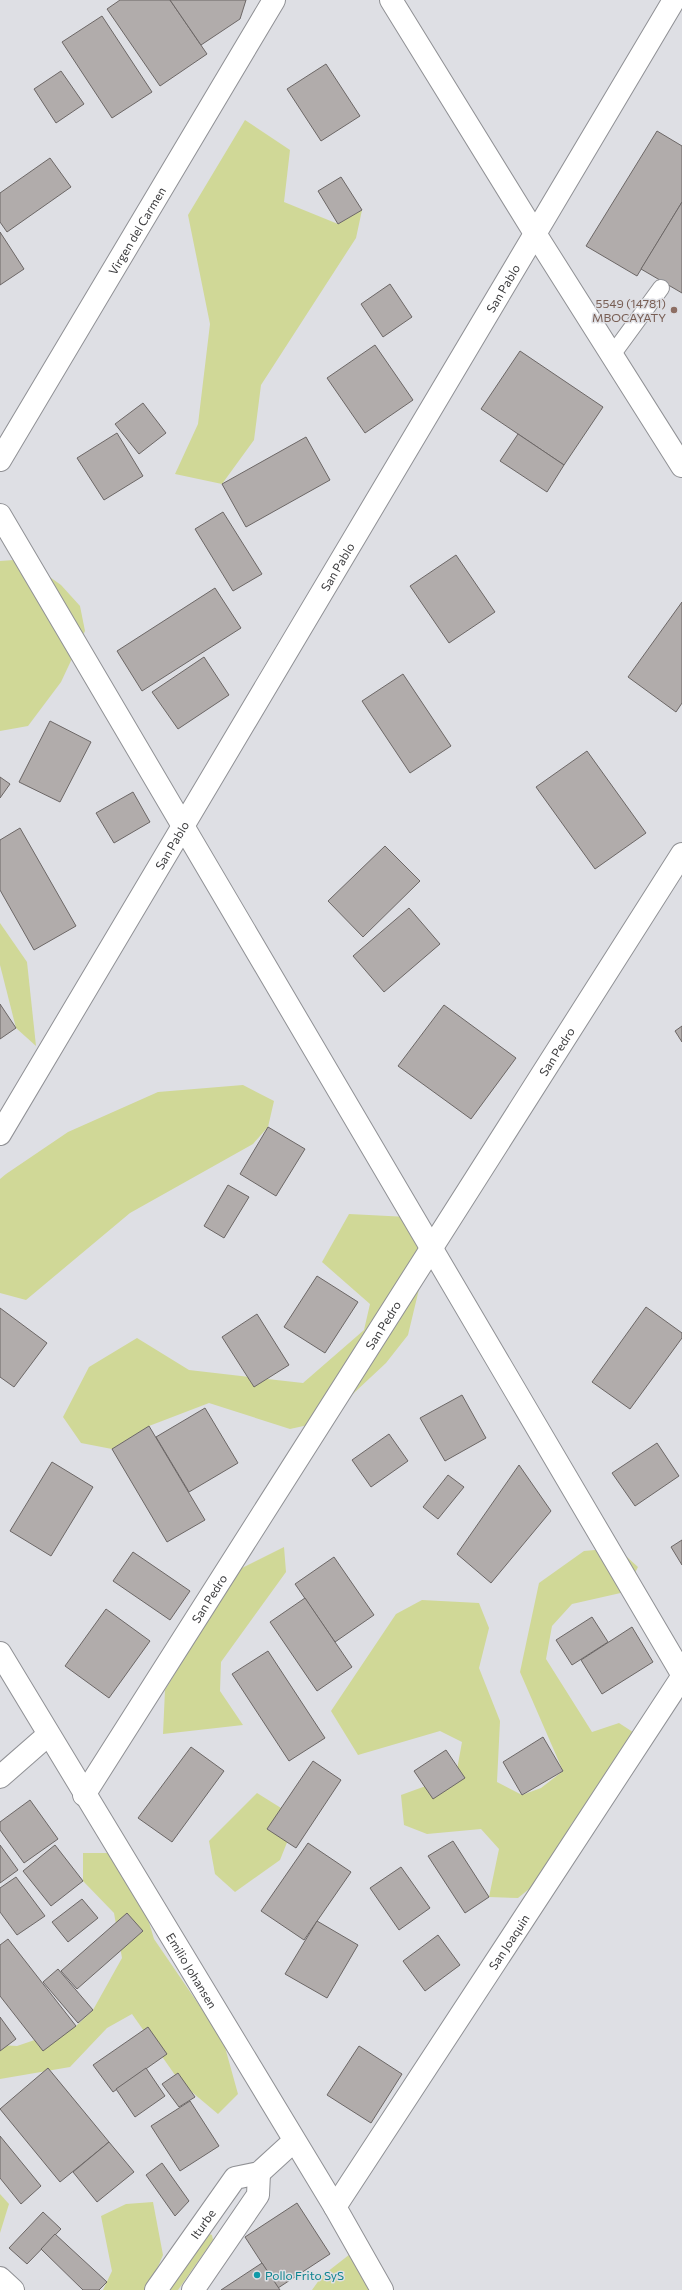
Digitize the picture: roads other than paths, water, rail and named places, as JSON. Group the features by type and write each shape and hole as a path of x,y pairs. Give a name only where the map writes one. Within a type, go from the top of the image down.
{"street":[{"name":"Virgen del Carmen","path":"0,460 274,0"},
{"path":"391,0 682,466"},
{"name":"San Pablo","path":"0,1134 674,0"},
{"path":"0,515 431,1251 682,1675"},
{"name":"San Pedro","path":"84,1795 682,854"},
{"name":"Emilio Johansen","path":"0,1653 84,1795 334,2207 382,2290"},
{"name":"San Joaquin","path":"334,2207 682,1675"},
{"path":"0,1777 48,1735"},
{"path":"193,2290 258,2195 259,2173 294,2141"},
{"name":"Iturbe","path":"156,2290 235,2178 259,2173"},
{"path":"0,2278 13,2290"}],"lane":[{"path":"612,355 661,288"}],"place":[{"name":"5549 (14781) MBOCAYATY","path":"674,310"},
{"name":"Pollo Frito SyS","path":"257,2275"}]}
